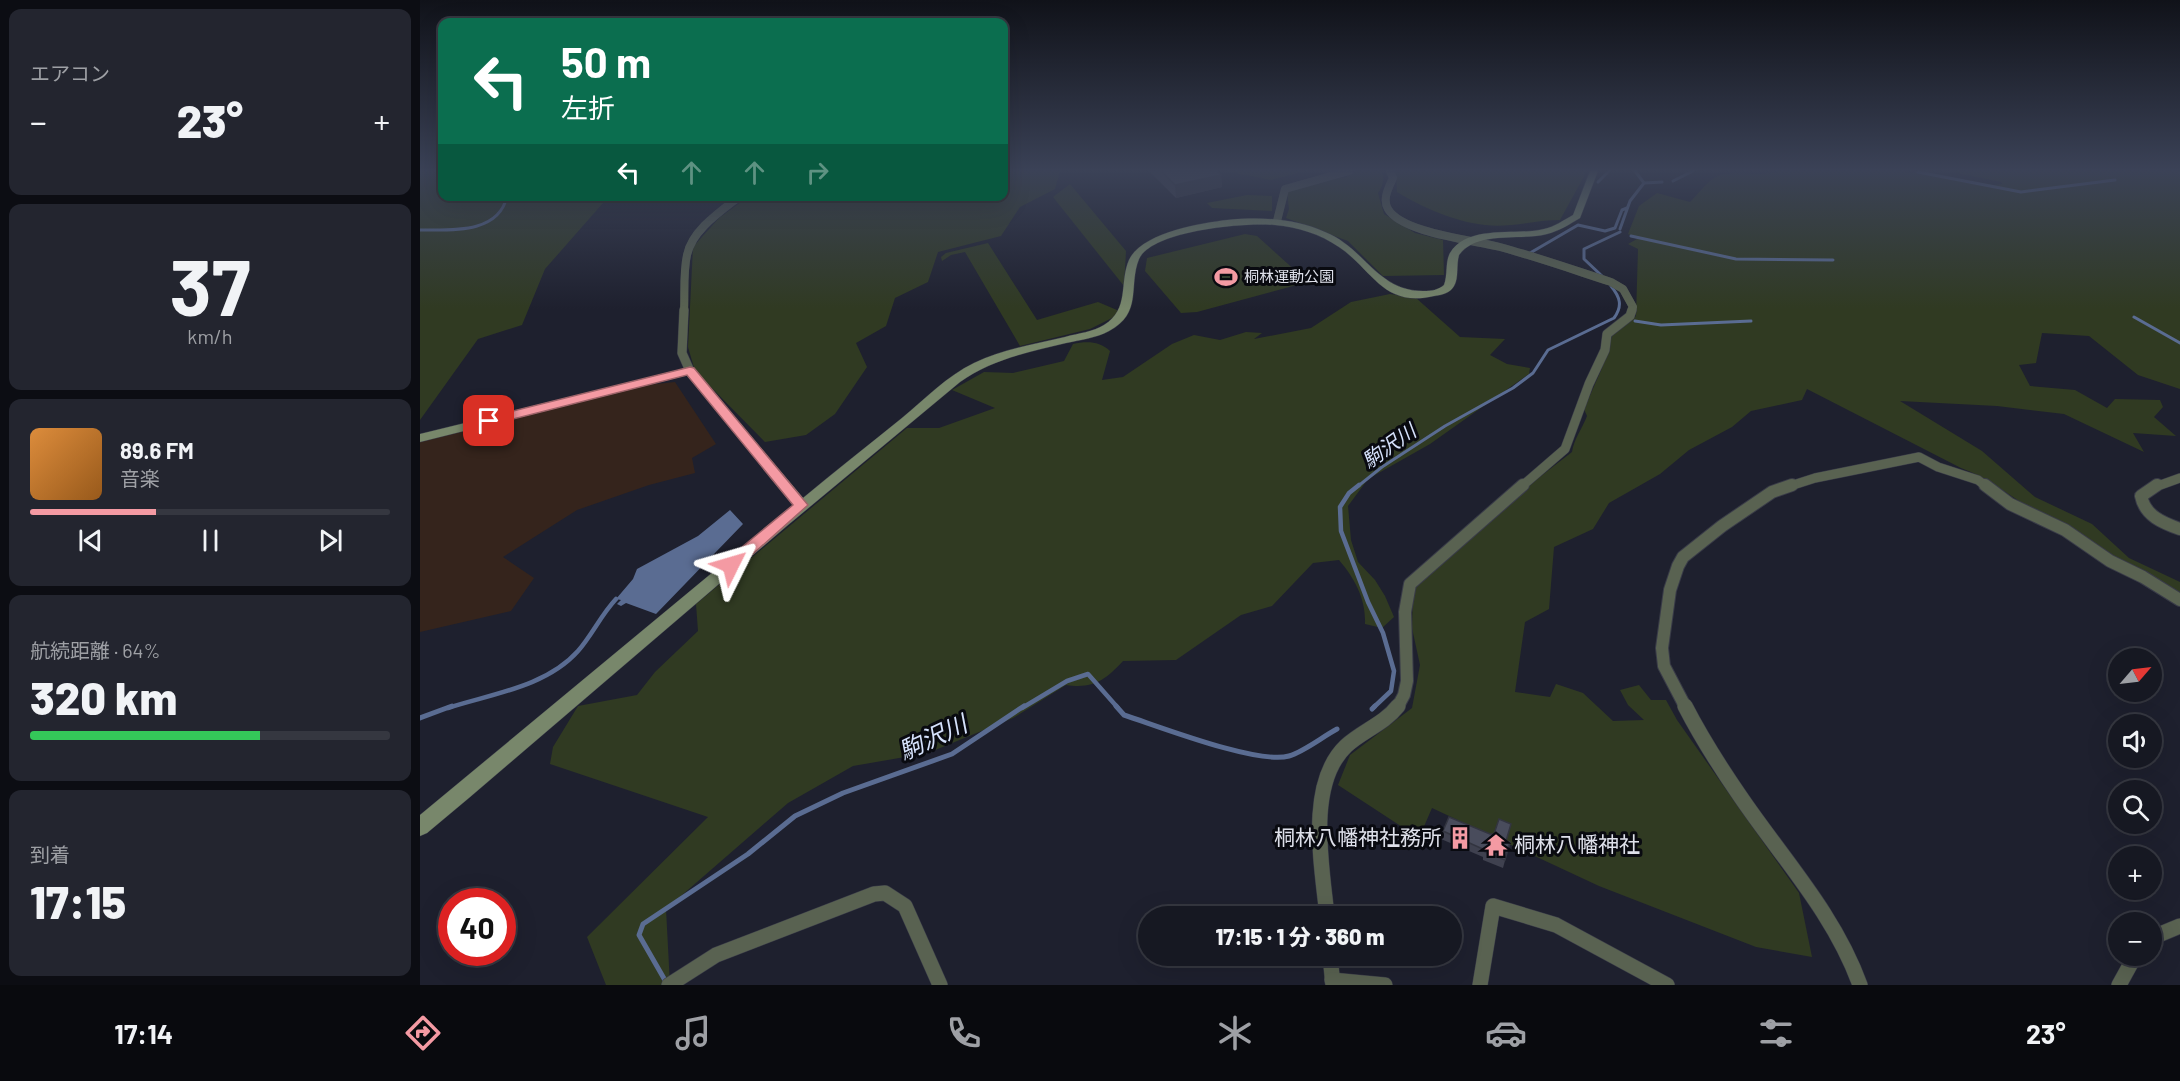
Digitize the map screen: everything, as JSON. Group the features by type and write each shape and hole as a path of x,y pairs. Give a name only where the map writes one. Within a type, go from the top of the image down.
{"street":[{"path":"714,217 703,226 691,243 687,254 682,353 690,370 801,505"},
{"path":"1277,221 1279,217"},
{"path":"1326,906 1322,859 1322,791 1330,769 1345,746 1391,714 1403,699 1409,679 1404,598 1410,584 1565,449 1589,384 1605,350 1607,334 1630,316 1634,308 1623,289 1611,282 1499,247 1418,229 1397,217"},
{"path":"420,827 801,505 968,371 1007,355 1099,332 1113,325 1128,307 1133,258 1144,246 1172,236 1219,225 1277,221 1326,235 1353,253 1382,284 1398,292 1436,293 1448,288 1454,278 1452,260 1459,248 1489,237 1543,232 1567,223 1576,217"},
{"path":"420,438 690,370"},
{"path":"1860,985 1852,963 1816,899 1740,797 1697,730 1664,666 1662,648 1670,590 1683,557 1722,526 1772,492 1815,478 1919,457 1938,467 1978,480 2010,504 2065,530 2110,561 2143,577 2180,600"},
{"path":"2180,478 2159,484 2141,496 2141,504 2157,519 2180,530"},
{"path":"669,985 716,955 874,894 885,893 905,906 940,985"},
{"path":"1480,985 1493,906 1554,925 1668,985"},
{"path":"2162,933 2180,926"},
{"path":"1331,966 1332,982 1385,985"},
{"path":"2120,985 2129,966"}],"shaded area":[{"path":"675,382 716,444 692,458 695,473 649,485 577,510 503,557 534,578 511,611 420,632 420,440 627,387"}],"green space":[{"path":"420,217 591,217 545,269 522,325 478,339 420,420"},
{"path":"1013,217 1001,236 938,252 928,282 895,298 886,326 856,343 867,367 835,414 806,435 765,442 695,371 688,347 693,247 719,218"},
{"path":"1069,217 1098,217 1126,251 1124,286"},
{"path":"1389,217 1415,233 1443,240 1444,275 1383,276 1348,241 1286,218"},
{"path":"1451,217 1562,217 1560,220 1494,226"},
{"path":"1635,217 2180,217 2180,389 2138,375 2089,336 2042,333 2036,363 2019,365 2030,386 2075,390 2107,408 2115,399 2160,400 2163,407 2154,417 2176,436 2133,433 2144,452 2064,414 1997,406 1900,401 1982,451 2035,497 2092,524 2129,558 2180,582 2180,594 2071,533 1981,477 1807,389 1802,400 1751,411 1732,427 1689,450 1660,474 1609,503 1593,529 1554,547 1549,609 1525,622 1515,692 1550,697 1556,684 1583,693 1613,721 1644,720 1628,705 1620,690 1639,685 1651,700 1666,700 1677,720 1799,893 1812,957 1756,947 1599,886 1432,808 1419,838 1338,785 1350,755 1412,708 1420,665 1412,628 1413,588 1537,479 1572,452 1587,416 1584,409 1602,368 1612,336 1636,316 1638,249 1628,244 1637,239 1628,234"},
{"name":"桐林運動公園","path":"1245,234 1257,236 1308,282 1197,312 1181,313 1145,271 1147,258"},
{"path":"988,243 1037,320 1098,302 1117,310 1118,315 1090,329 1020,346 965,252 951,255 942,261 941,257 946,253"},
{"path":"1390,294 1416,298 1460,337 1505,339 1490,355 1507,364 1530,368 1529,374 1430,444 1368,479 1348,506 1351,540 1358,562 1375,580 1394,617 1382,628 1365,624 1364,606 1358,590 1350,574 1339,560 1313,563 1272,606 1241,615 1176,660 1123,661 1098,682 1084,686 1066,685 1013,718 928,753 853,766 788,803 666,909 670,985 606,985 587,937 708,817 550,764 553,747 578,706 637,695 655,672 698,631 696,604 907,428 939,428 995,408 952,390 984,372 1013,373 1064,361 1073,344 1088,342 1102,345 1110,351 1102,380 1123,377 1172,344 1194,335 1220,340 1246,332 1262,333 1254,339 1311,328 1351,302"}],"water":[{"path":"730,510 743,524 656,614 626,603 621,606 617,604 621,600 616,599 633,579 637,569 698,536"}],"building":[{"path":"1449,817 1490,834 1494,834 1499,819 1511,824 1506,841 1510,842 1505,860 1443,831"}],"waterway":[{"path":"420,230 472,227 494,217"},
{"path":"1533,254 1530,253 1578,225 1605,231 1615,228 1619,217"},
{"name":"駒沢川","path":"1620,229 1624,217"},
{"name":"駒沢川","path":"1602,276 1584,259 1584,249 1620,232"},
{"path":"1631,236 1736,259 1833,260"},
{"name":"駒沢川","path":"1357,487 1382,467 1445,426 1513,388 1533,373 1548,350 1614,318 1619,309 1619,302 1611,286"},
{"path":"2134,317 2180,343"},
{"path":"1635,321 1661,325 1751,321"},
{"name":"駒沢川","path":"1359,485 1349,493 1340,507 1341,531 1368,602 1383,633 1394,671 1391,691 1373,708"},
{"path":"448,708 517,688 550,673 578,651 616,599"},
{"name":"駒沢川","path":"1022,708 1067,681 1088,674 1118,708"},
{"path":"420,718 452,706"},
{"name":"駒沢川","path":"666,982 639,935 643,924 748,854 795,816 843,793 952,754 1024,706"},
{"name":"駒沢川","path":"1116,706 1124,715 1183,735 1232,750 1274,757 1295,754 1337,729"}],"place":[{"name":"桐林運動公園","path":"1226,277"},
{"name":"桐林八幡神社務所","path":"1460,838"},
{"name":"桐林八幡神社","path":"1496,845"}],"route":[{"path":"489,421 690,370 801,505 731,565"}]}
